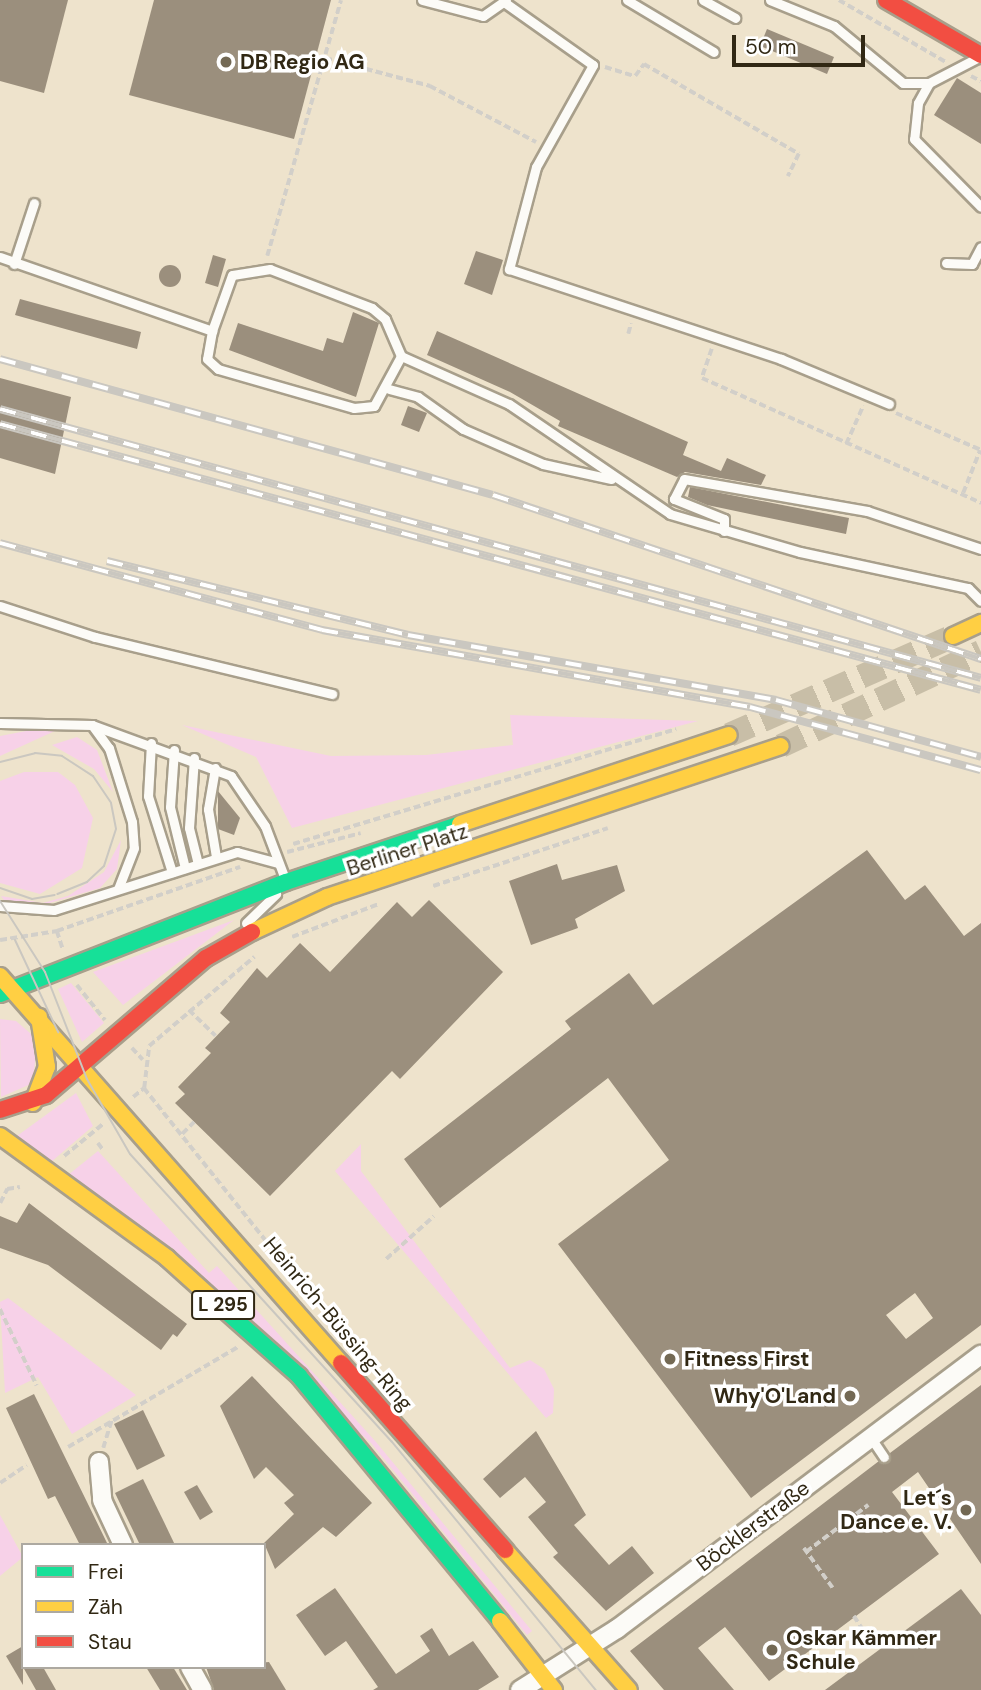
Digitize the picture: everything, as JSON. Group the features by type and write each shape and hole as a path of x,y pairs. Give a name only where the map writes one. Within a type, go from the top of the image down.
{"main road":[{"path":"886,0 981,56"},
{"path":"953,636 981,623"},
{"name":"Berliner Platz","path":"4,985 729,735"},
{"name":"Berliner Platz","path":"33,1103 206,958 321,895 781,746"},
{"name":"Heinrich-Büssing-Ring","path":"4,985 38,1012 629,1690"},
{"path":"0,1110 33,1103 47,1067 38,1012"},
{"name":"L 295","path":"0,1136 167,1258 299,1376 374,1461 554,1690"}],"street":[{"name":"Böcklerstraße","path":"520,1690 589,1647 981,1355"},
{"path":"99,1462 102,1500 122,1543"},
{"path":"191,1669 203,1690"}],"lane":[{"path":"422,0 483,16 505,1 593,65 536,167 509,269 715,337 888,404"},
{"path":"627,0 714,52"},
{"path":"703,0 735,18"},
{"path":"770,0 834,26 903,83 929,83 981,56"},
{"path":"929,83 918,103 914,139 981,207"},
{"path":"14,264 34,203"},
{"path":"946,263 972,264 981,247"},
{"path":"0,257 212,331"},
{"path":"248,267 270,269 372,308 386,319 401,356 389,389 374,406 354,408 218,369 207,359 212,331 232,275 248,267"},
{"path":"401,356 509,404 670,514 724,531 968,588 981,601"},
{"path":"389,389 418,397 463,429 543,464 618,481"},
{"path":"724,531 724,519 674,499 684,479 867,511 981,549"},
{"path":"0,606 95,637 332,694"},
{"path":"0,729 21,720"},
{"path":"0,723 21,720 92,724 194,758 215,768 244,789 278,863 294,885 206,958"},
{"path":"92,724 109,748 132,822 134,848 118,889"},
{"path":"151,743 148,796 172,872"},
{"path":"174,750 170,807 185,867"},
{"path":"194,758 189,828 198,863"},
{"path":"215,768 208,809 216,857"},
{"path":"0,906 54,910 216,857 259,854 278,863"},
{"path":"871,1438 884,1457"}],"path":[{"path":"268,251 341,0"},
{"path":"839,0 981,81"},
{"path":"325,58 430,86 547,148"},
{"path":"593,65 635,76 644,64 799,154 788,177"},
{"path":"715,337 702,379 981,503"},
{"path":"846,444 868,395"},
{"path":"888,404 887,409 981,450 962,494"},
{"path":"293,844 684,727"},
{"path":"419,889 620,823"},
{"path":"0,940 57,931 68,922 248,864"},
{"path":"278,943 386,901"},
{"path":"57,931 62,944"},
{"path":"47,1171 144,1088 144,1060 149,1046 266,948"},
{"path":"75,980 106,1021"},
{"path":"189,1010 216,1036"},
{"path":"129,1045 144,1060"},
{"path":"182,1134 194,1122"},
{"path":"98,1143 103,1150"},
{"path":"21,1177 31,1184"},
{"path":"0,1203 7,1189 20,1187"},
{"path":"386,1259 434,1216"},
{"path":"0,1309 37,1387"},
{"path":"229,1337 248,1354"},
{"path":"68,1447 112,1416 236,1349"},
{"path":"179,1380 182,1385"},
{"path":"99,1462 112,1416"},
{"path":"0,1483 27,1465"},
{"path":"833,1588 805,1550 868,1505"},
{"path":"855,1616 871,1642"}],"shaded area":[{"path":"510,715 698,721 292,828 256,757 182,725 331,756 426,755 513,745"},
{"path":"42,728 57,730 0,756 0,736"},
{"path":"77,737 97,750 113,792 94,769 52,745"},
{"path":"24,772 58,772 75,785 93,818 82,868 40,894 0,883 0,781"},
{"path":"121,840 117,869 100,888 36,907 7,904 1,896 43,903 68,896 104,872"},
{"path":"234,920 123,1005 93,972"},
{"path":"71,983 104,1023 82,1042 58,989"},
{"path":"0,1019 16,1021 37,1039 33,1083 1,1097"},
{"path":"76,1093 93,1126 51,1162 17,1136"},
{"path":"361,1144 361,1171 510,1368 530,1360 544,1369 554,1389 553,1413 546,1418 335,1171"},
{"path":"98,1151 209,1273 217,1266 376,1442 532,1631 527,1635 371,1443 68,1175"},
{"path":"8,1298 136,1395 72,1434 38,1377 5,1393 0,1302"},
{"path":"0,1515 21,1553 21,1559 0,1576"}],"building":[{"path":"0,0 68,0 44,93 0,81"},
{"name":"DB Regio AG","path":"154,0 331,0 294,139 129,95"},
{"path":"767,29 834,57 827,74 760,46"},
{"path":"957,78 981,93 981,144 934,115"},
{"path":"476,251 503,260 492,295 464,284"},
{"path":"213,255 226,259 218,287 205,283"},
{"path":"170,265 178,268 181,276 178,284 170,287 162,284 159,276 162,268"},
{"path":"20,299 141,332 137,349 15,315"},
{"path":"353,312 379,323 356,397 229,350 238,323 323,351 327,338 343,343"},
{"path":"437,331 688,442 683,455 721,471 727,458 766,475 761,485 685,472 677,477 558,426 560,421 510,392 427,355"},
{"path":"0,378 71,397 55,474 0,458"},
{"path":"408,406 427,413 419,432 401,425"},
{"path":"690,487 849,518 846,534 707,505 688,497"},
{"path":"218,791 240,818 234,835 218,829"},
{"path":"867,850 905,900 925,885 964,936 981,923 981,1325 751,1498 558,1244 669,1160 608,1078 440,1208 404,1159 571,1029 565,1021 629,973 653,1005","holes":["915,1293 933,1318 906,1339 886,1315"]},
{"path":"557,864 562,880 617,865 625,891 575,919 578,928 531,945 509,881"},
{"path":"429,900 503,972 400,1079 392,1071 270,1196 175,1103 185,1094 178,1087 211,1053 205,1048 230,1022 220,1013 257,968 267,978 300,943 330,972 397,902 412,917"},
{"path":"29,1203 187,1324 177,1337 173,1334 161,1350 48,1265 0,1248 0,1216 17,1223"},
{"path":"252,1376 372,1503 336,1537 323,1527 275,1569 264,1543 294,1514 284,1503 294,1495 266,1467 254,1479 220,1406"},
{"path":"981,1385 981,1564 918,1472 892,1492 939,1554 769,1681 725,1627 698,1648 734,1690 664,1690 630,1651 879,1461 888,1462 890,1453"},
{"path":"34,1394 107,1543 79,1543 55,1496 48,1499 6,1408"},
{"path":"143,1410 165,1456 137,1470 114,1424"},
{"path":"536,1431 586,1515 574,1525 609,1565 632,1546 654,1573 606,1611 553,1557 558,1553 528,1517 546,1502 525,1477 500,1498 483,1479"},
{"path":"143,1479 174,1543 139,1543 115,1493"},
{"path":"197,1485 213,1512 200,1520 184,1492"},
{"path":"335,1588 396,1674 430,1651 420,1636 432,1628 449,1656 473,1641 499,1677 478,1690 373,1690 378,1687 346,1641 325,1656 296,1615"},
{"path":"961,1589 981,1615 981,1690 825,1690"},
{"path":"21,1647 23,1685 6,1656"},
{"path":"266,1662 269,1662 286,1690 214,1690 207,1669 266,1669"},
{"path":"24,1669 44,1669 56,1690 36,1690"},
{"path":"147,1669 174,1669 187,1690 160,1690"}],"tunnel":[{"path":"729,735 953,636"},
{"path":"781,746 981,652"}],"tram line":[{"path":"0,762 35,753 62,756 93,776 111,803 116,829 104,866 87,882 57,894"},
{"path":"0,888 32,899 55,895"},
{"path":"0,901 45,972 87,1079 130,1154 392,1442 596,1690"},
{"path":"15,940 58,1032"}],"railway":[{"path":"0,359 493,495 981,659"},
{"path":"0,409 981,678"},
{"path":"0,424 981,690"},
{"path":"0,543 322,630 750,707 981,770"},
{"path":"107,561 408,635 776,700 981,757"}],"traffic: fast":[{"path":"0,994 286,882 460,824"},
{"path":"219,1305 299,1376 500,1621"}],"traffic: slow":[{"path":"953,636 981,623"},
{"path":"460,824 729,735"},
{"path":"252,932 327,897 781,746"},
{"path":"0,976 341,1363"},
{"path":"33,1103 47,1067 39,1017"},
{"path":"0,1136 167,1258 219,1305"},
{"path":"505,1550 629,1690"},
{"path":"500,1621 554,1690"}],"traffic: jam":[{"path":"886,0 981,55"},
{"path":"0,1110 46,1095 206,958 252,932"},
{"path":"341,1363 505,1550"}],"place":[{"name":"DB Regio AG","path":"226,62"},
{"name":"Fitness First","path":"670,1359"},
{"name":"Why'O'Land","path":"850,1396"},
{"name":"Let´s Dance e. V.","path":"966,1510"},
{"name":"Oskar Kämmer Schule","path":"772,1650"}]}
